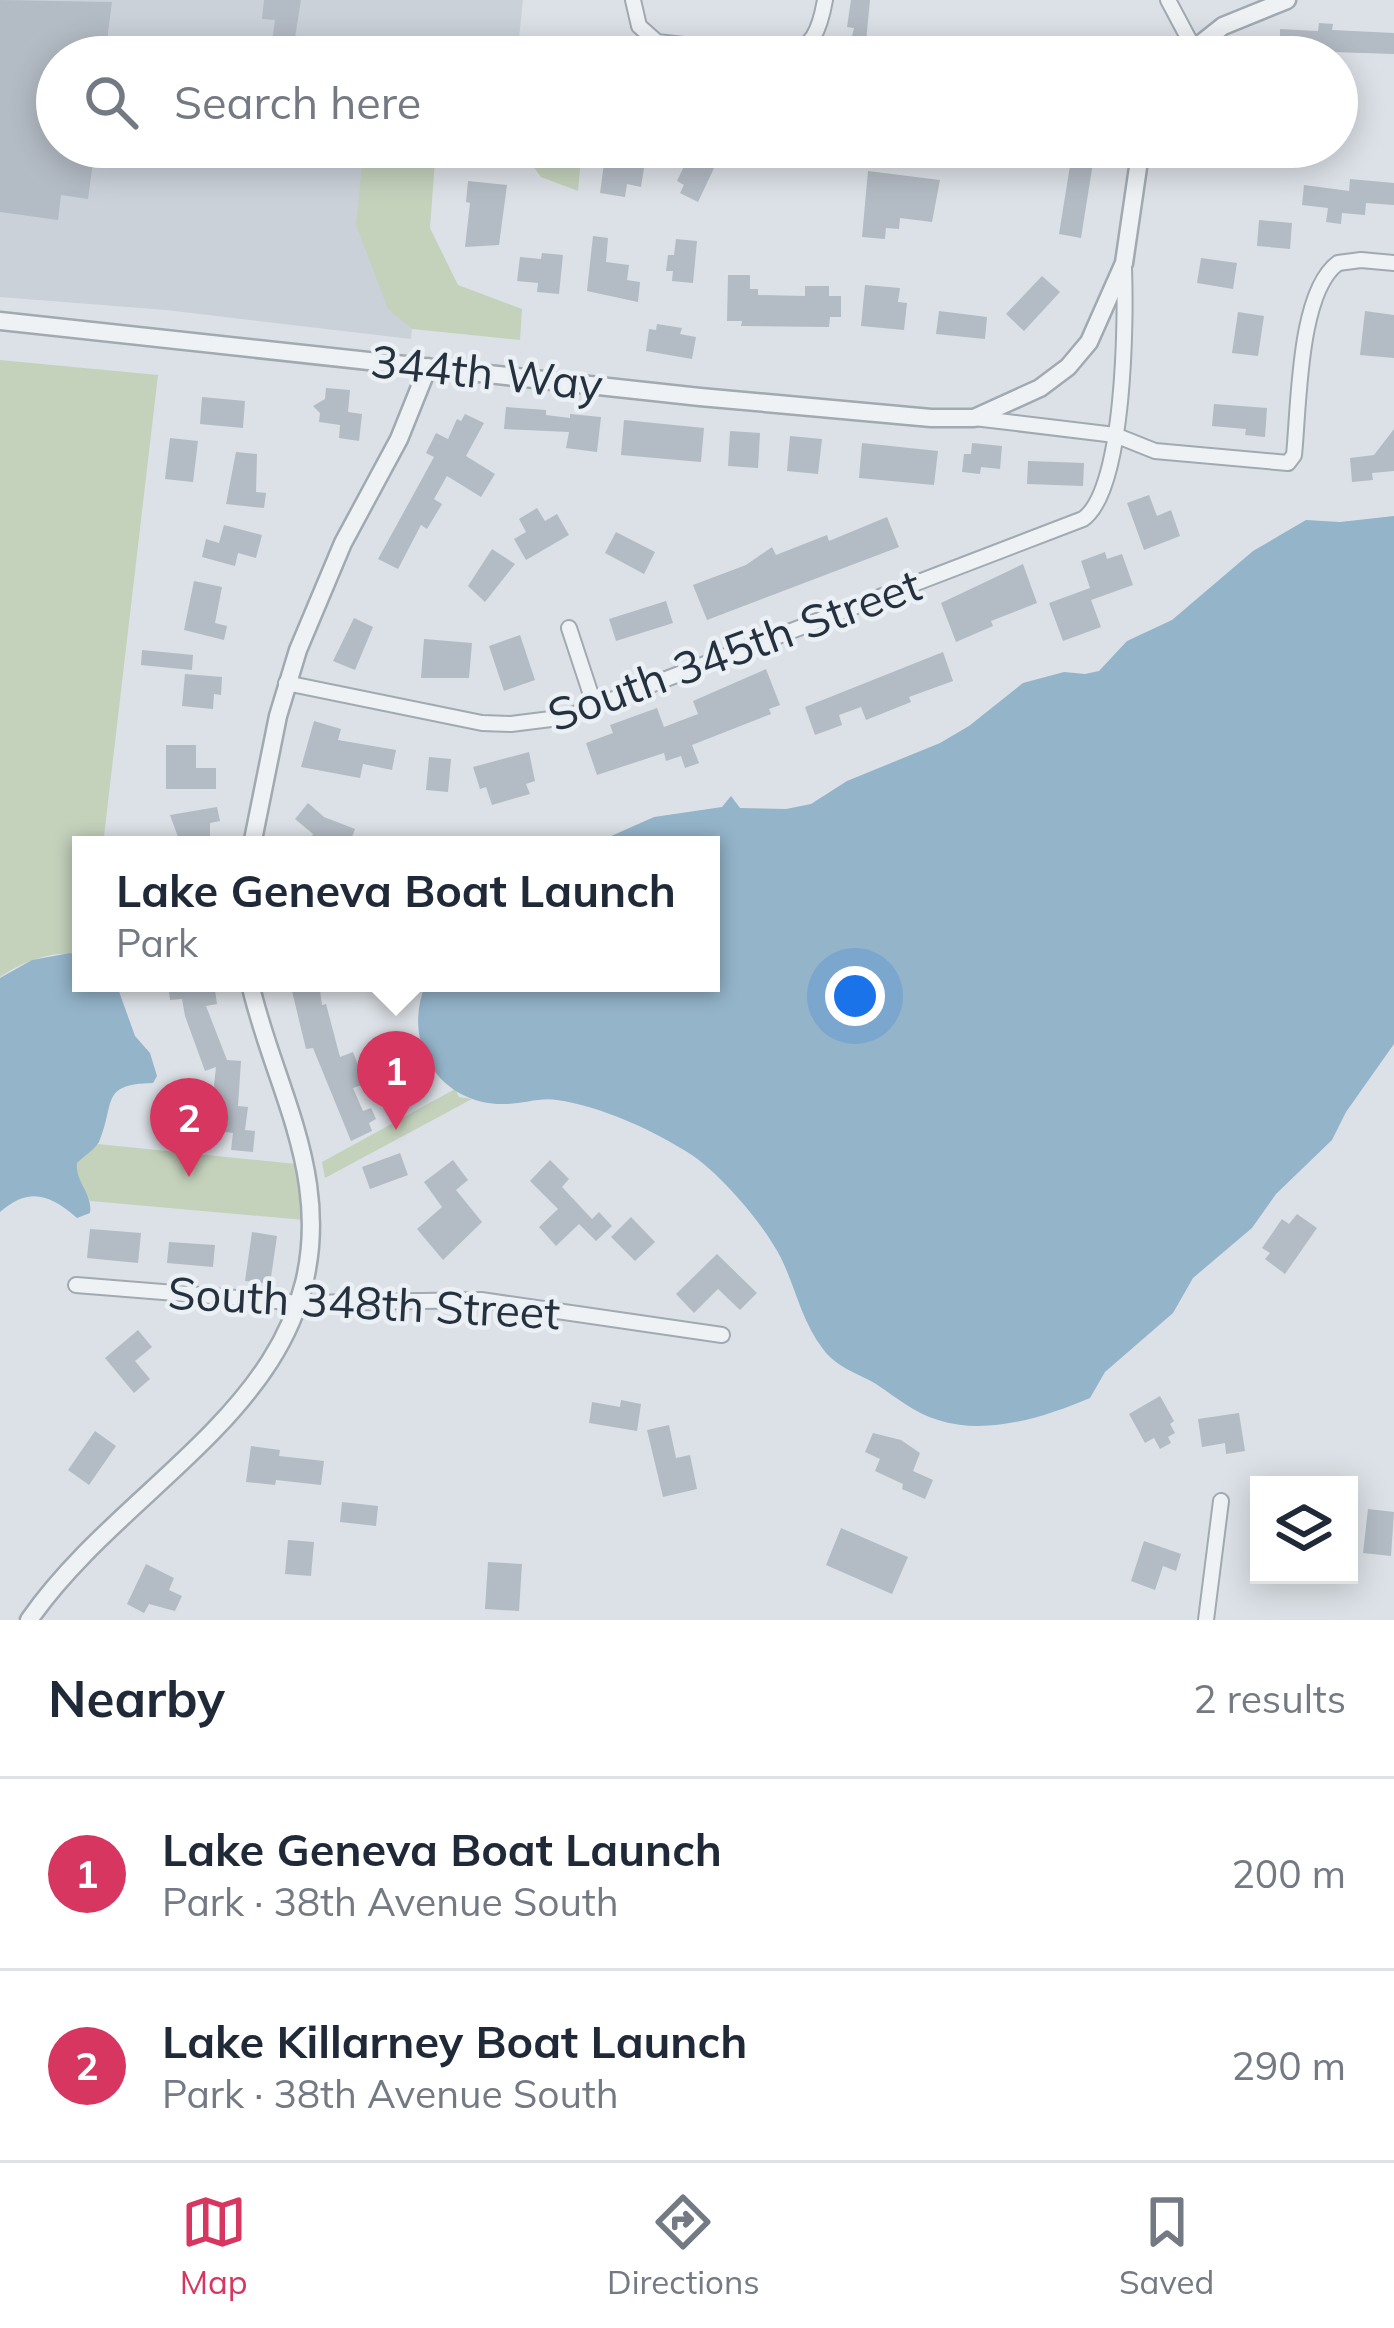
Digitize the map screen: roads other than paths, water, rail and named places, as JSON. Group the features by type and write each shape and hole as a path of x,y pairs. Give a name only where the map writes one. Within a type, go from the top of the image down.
{"street":[{"path":"633,0 635,17 647,36"},
{"path":"813,36 825,0"},
{"path":"1168,0 1182,36"},
{"path":"1211,36 1234,20 1287,0"},
{"path":"974,418 1040,388 1080,355 1124,263 1138,168"},
{"path":"974,418 1115,435 1155,451 1288,463 1294,455 1318,287 1331,268 1352,260 1394,263"},
{"name":"South 345th Street","path":"286,682 482,723 539,722 595,707 1083,519 1097,507 1108,478 1115,435 1123,353 1124,263"},
{"name":"344th Way","path":"0,321 931,418 974,418"},
{"path":"254,836 286,682 320,594 399,439 428,367"},
{"path":"568,628 595,707"},
{"path":"29,1620 80,1555 184,1462 250,1394 300,1303 312,1234 308,1178 253,992"},
{"name":"South 348th Street","path":"76,1285 300,1303 458,1299 722,1335"},
{"path":"1207,1620 1221,1501"}],"water":[{"path":"1394,516 1394,1044 1332,1140 1276,1194 1252,1228 1193,1278 1173,1313 1105,1372 1090,1398 1035,1418 996,1425 957,1424 921,1413 828,1355 810,1328 763,1229 697,1159 639,1126 590,1107 550,1099 509,1104 479,1101 443,1081 431,1065 418,1027 423,992 720,992 720,836 611,836 654,817 722,807 731,796 740,808 811,804 847,781 940,743 1023,683 1064,672 1099,671 1127,641 1172,620 1253,551 1306,520"},
{"path":"72,953 72,992 119,992 135,1036 150,1053 157,1076 153,1083 124,1087 112,1098 99,1142 77,1163 90,1213 77,1218 39,1197 20,1199 0,1212 0,978 32,960"}],"place":[{"name":"Lake Geneva Boat Launch","path":"396,1130"},
{"name":"Lake Killarney Boat Launch","path":"189,1177"}]}
